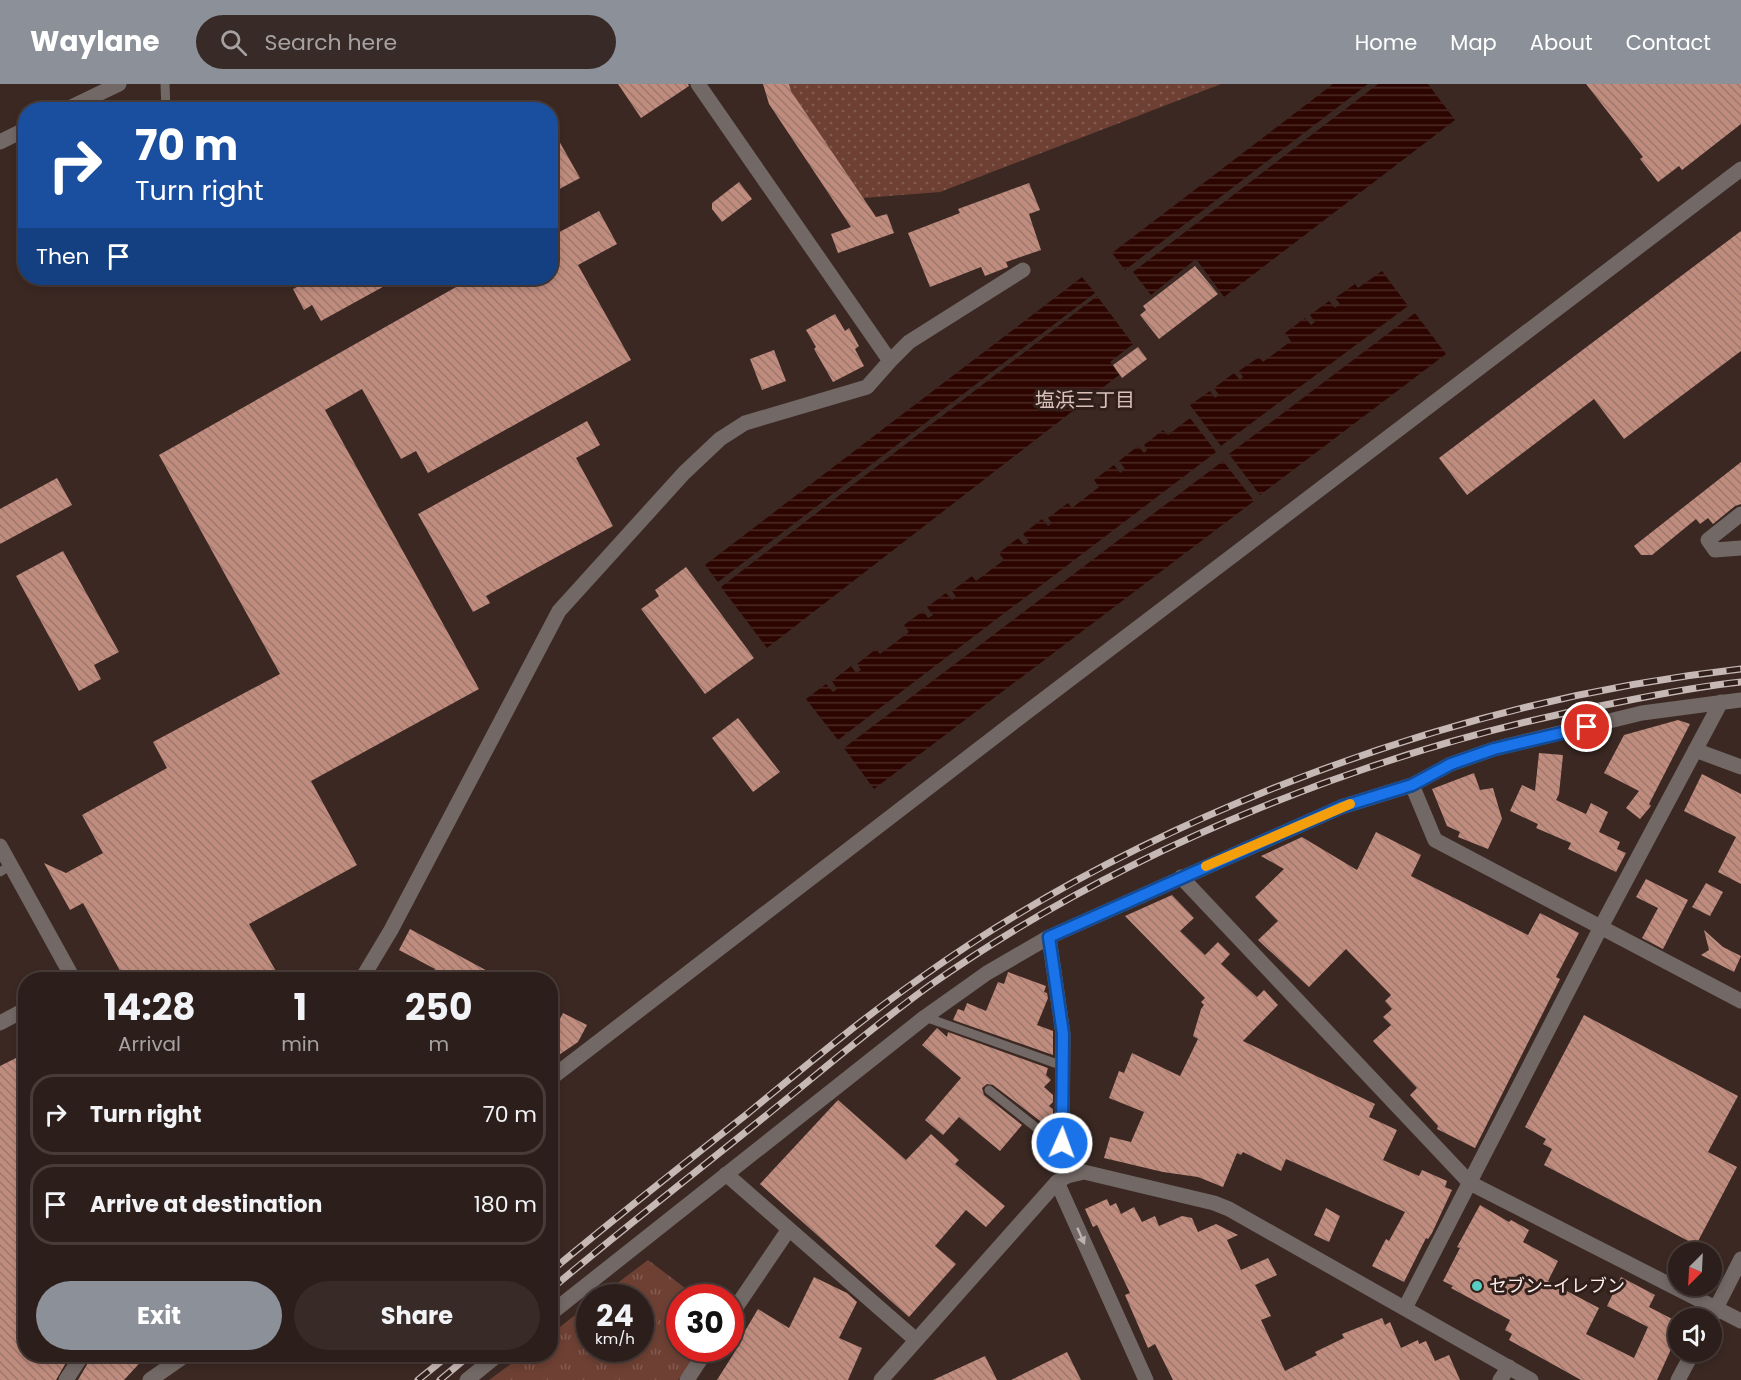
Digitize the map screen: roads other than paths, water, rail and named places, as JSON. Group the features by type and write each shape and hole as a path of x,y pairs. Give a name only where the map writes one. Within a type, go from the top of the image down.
{"street":[{"path":"82,102 120,84"},
{"path":"698,84 890,361"},
{"path":"0,142 18,133"},
{"path":"558,1072 1000,732 1741,169"},
{"path":"366,972 391,930 559,611 684,473 720,439 745,423 867,387 909,342 1023,270"},
{"path":"1741,514 1708,540 1715,550 1741,548"},
{"path":"558,1308 925,1017 987,973 1049,937 1341,807 1412,785 1451,764 1494,749 1642,713 1741,700"},
{"path":"1405,1308 1601,927 1720,702"},
{"path":"1695,750 1741,767"},
{"path":"1412,785 1435,840 1741,1001"},
{"path":"0,846 5,868 69,972"},
{"path":"1181,877 1470,1183 1702,1308"},
{"path":"1049,937 1063,1034 1062,1179 1146,1380"},
{"path":"0,1023 18,1013"},
{"path":"881,1380 1062,1179 1089,1173 1221,1206 1531,1380"},
{"path":"726,1174 916,1340"},
{"path":"744,1295 789,1229"},
{"path":"1716,1308 1741,1259"},
{"path":"1722,1316 1741,1321"},
{"path":"66,1380 78,1362"},
{"path":"150,1380 176,1362"},
{"path":"467,1380 489,1362"},
{"path":"687,1380 699,1362"},
{"path":"1678,1380 1688,1362"},
{"path":"1500,1380 1509,1367"}],"lane":[{"path":"165,84 166,102"},
{"path":"925,1017 1063,1066"},
{"path":"988,1090 1048,1137 1062,1143"}],"railway":[{"path":"558,1265 897,995 1009,920 1105,865 1206,817 1311,774 1418,737 1526,707 1634,684 1741,669"},
{"path":"558,1283 866,1034 929,986 1006,935 1087,889 1172,846 1260,808 1349,774 1439,745 1530,721 1620,702 1741,682"},
{"path":"418,1380 440,1362"},
{"path":"440,1380 461,1362"}],"place":[{"name":"セブン-イレブン","path":"1477,1286"}],"district":[{"name":"塩浜三丁目","path":"1085,400"}]}
